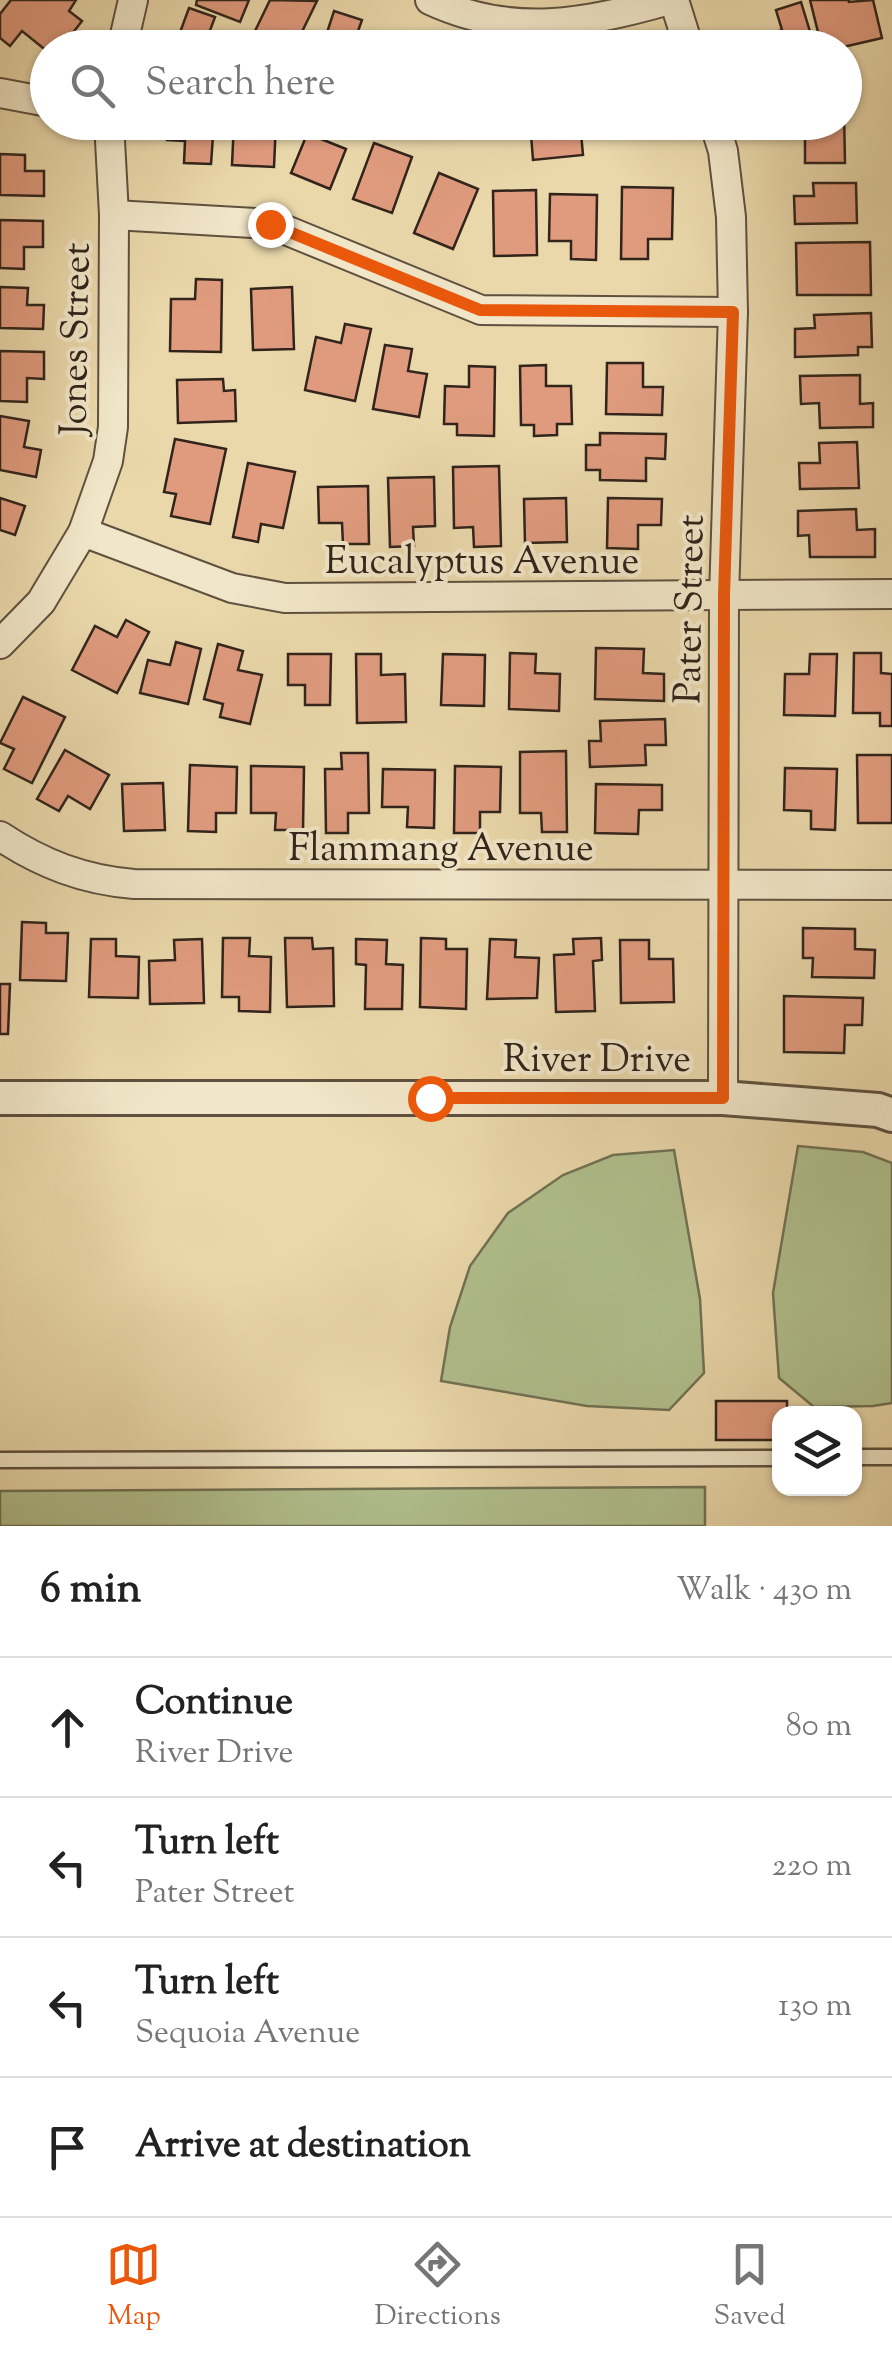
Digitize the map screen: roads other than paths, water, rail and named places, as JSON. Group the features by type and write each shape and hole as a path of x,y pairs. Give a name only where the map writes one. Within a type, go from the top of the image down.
{"street":[{"path":"126,30 133,0"},
{"path":"430,0 451,10 496,21 530,24 554,24 672,0 683,30"},
{"path":"0,93 30,99"},
{"name":"Jones Street","path":"0,644 41,602 83,532 108,460 114,428 110,140"},
{"name":"Pater Street","path":"720,140 731,216 733,312 724,596 723,1098"},
{"path":"114,215 270,224 480,310 733,312"},
{"name":"Eucalyptus Avenue","path":"83,532 232,588 285,598 892,594"},
{"name":"Flammang Avenue","path":"0,836 53,867 82,877 134,884 892,885"},
{"name":"River Drive","path":"0,1098 723,1098 878,1110 892,1115"}],"lane":[{"path":"862,1457 892,1457"},
{"path":"0,1460 772,1458"}]}
